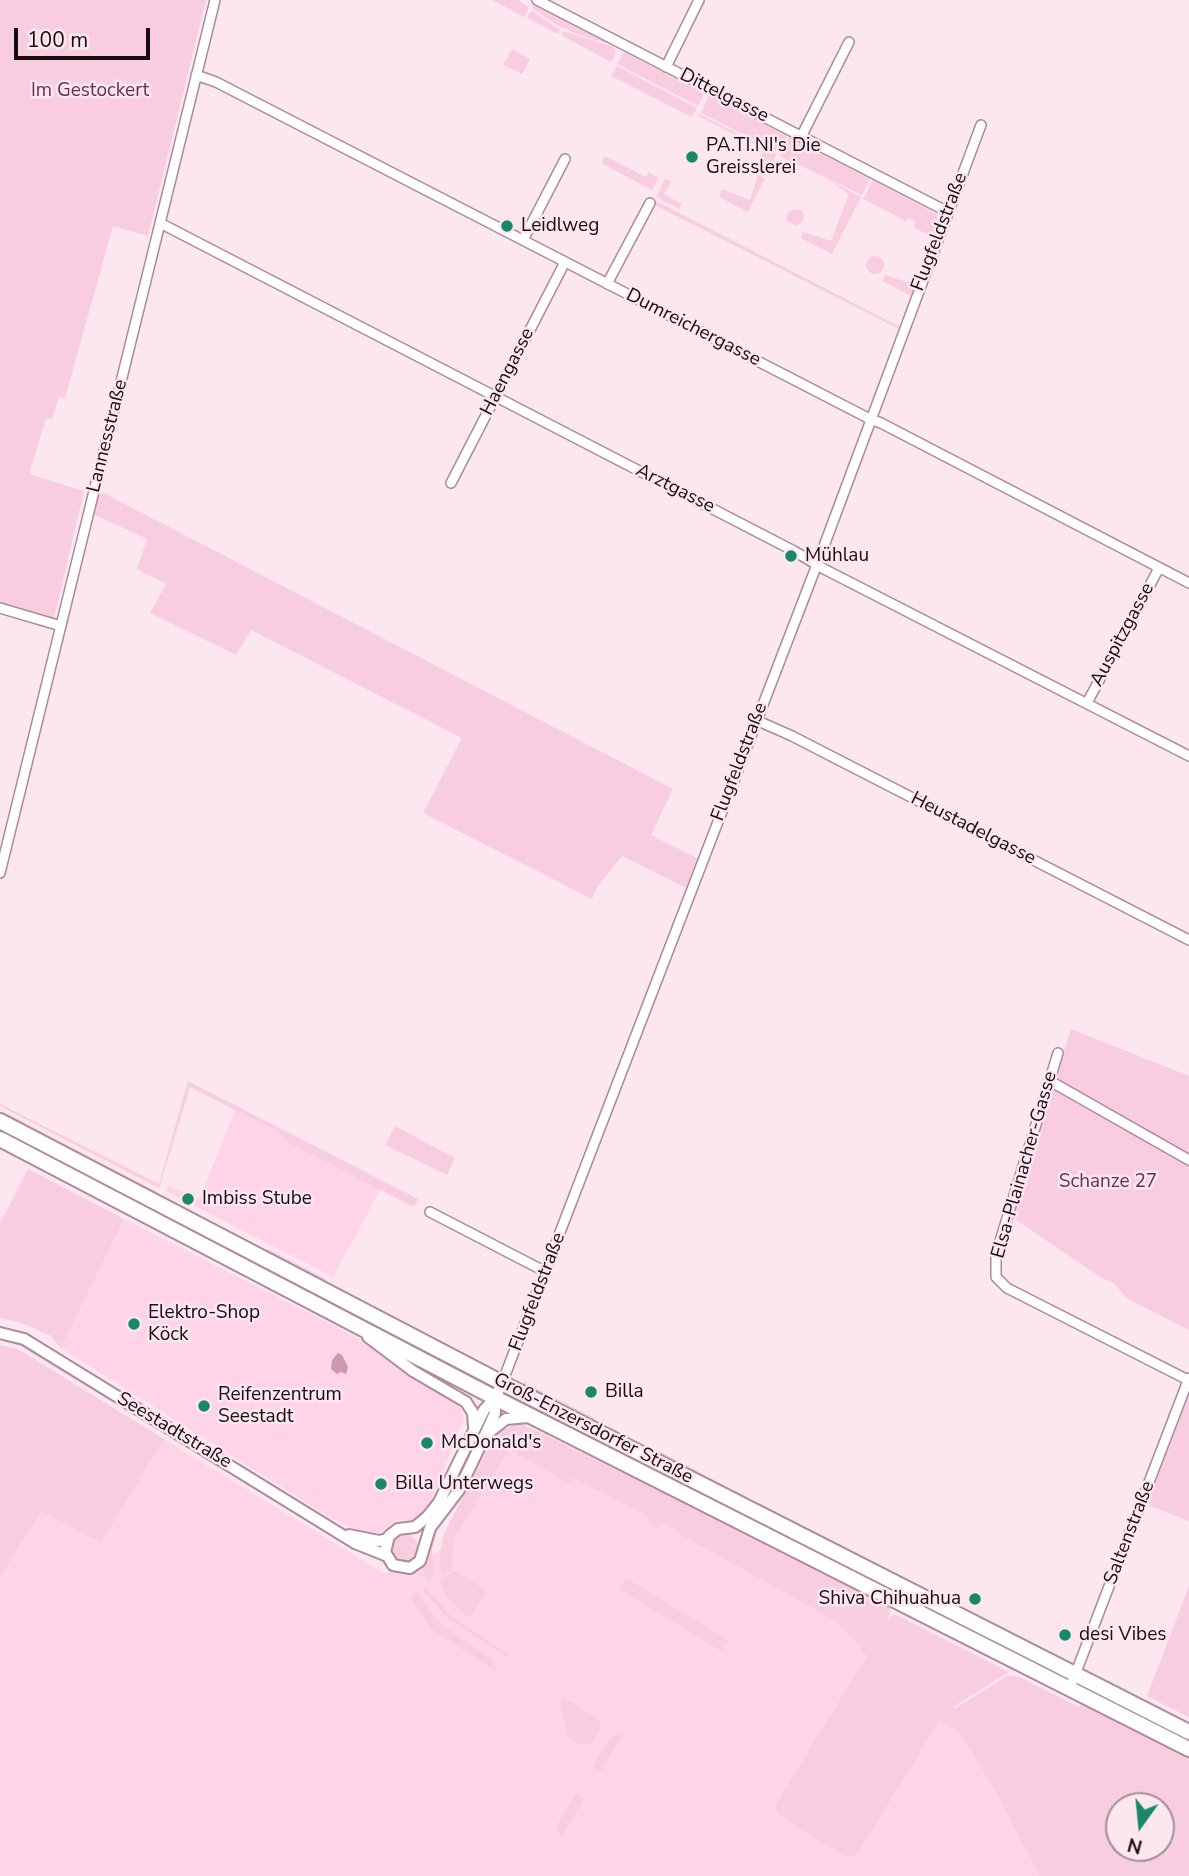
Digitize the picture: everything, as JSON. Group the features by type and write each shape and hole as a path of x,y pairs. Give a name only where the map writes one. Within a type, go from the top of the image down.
{"main road":[{"name":"Groß-Enzersdorfer Straße","path":"0,1121 1073,1681 1189,1749"},
{"name":"Groß-Enzersdorfer Straße","path":"0,1139 532,1417 1073,1681 1189,1732"}],"street":[{"name":"Lannesstraße","path":"0,873 215,0"},
{"name":"Dittelgasse","path":"537,0 948,212"},
{"path":"666,67 699,0"},
{"path":"801,136 849,42"},
{"name":"Dumreichergasse","path":"196,75 216,82 1189,583"},
{"name":"Flugfeldstraße","path":"495,1398 546,1272 981,125"},
{"path":"523,240 565,159"},
{"path":"607,284 650,203"},
{"name":"Arztgasse","path":"160,223 1189,756"},
{"name":"Haengasse","path":"451,483 565,262"},
{"name":"Auspitzgasse","path":"1087,703 1158,568"},
{"path":"0,608 61,626"},
{"name":"Heustadelgasse","path":"756,720 804,742 1189,940"},
{"name":"Elsa-Plainacher-Gasse","path":"1058,1053 996,1254 996,1277 1007,1288 1189,1379"},
{"path":"1050,1080 1189,1160"},
{"path":"430,1212 546,1272"},
{"path":"332,1311 413,1371 466,1402 473,1413 474,1430"},
{"name":"Seestadtstraße","path":"0,1333 23,1339 346,1535 355,1543 385,1555 393,1565 410,1568 420,1561 430,1528 459,1490 495,1413 495,1398"},
{"name":"Saltenstraße","path":"1073,1681 1189,1379"},
{"path":"385,1555 384,1547 393,1532 415,1527 428,1517 439,1502 488,1404 495,1398"},
{"path":"481,1444 500,1421 511,1417 532,1417"},
{"path":"404,1528 415,1531 423,1540 424,1546"},
{"name":"Seestadtstraße","path":"346,1535 379,1541 387,1539"}],"shaded area":[{"path":"235,1110 278,1132 286,1142 380,1190 333,1277 166,1191 168,1185 199,1200"},
{"path":"124,1219 354,1336 459,1405 464,1419 430,1504 416,1521 398,1520 372,1534 353,1529 326,1515 61,1348"},
{"path":"338,1353 348,1367 346,1374 337,1374 331,1369 332,1360"},
{"path":"496,1434 870,1626 946,1704 1047,1876 0,1876 0,1575 41,1511 101,1543 164,1439 385,1574 438,1553"}],"green space":[{"name":"Im Gestockert","path":"0,0 206,0 148,236 113,226 65,398 59,397 52,419 46,418 29,474 84,491 54,619 0,602"},
{"path":"492,0 518,0 529,8 524,17"},
{"path":"535,3 607,39 613,45 557,25 532,8"},
{"path":"531,10 560,30 558,34 527,18"},
{"path":"563,31 614,47 616,53 611,62 561,35"},
{"path":"512,49 530,59 522,74 503,65"},
{"path":"624,52 704,94 698,106 617,64"},
{"path":"617,66 697,108 692,117 611,76"},
{"path":"709,96 787,136 778,152 701,113"},
{"path":"699,114 777,154 767,173 758,169 764,149 698,116"},
{"path":"789,137 870,179 862,195 780,156"},
{"path":"605,156 646,177 649,172 658,178 652,190 601,163"},
{"path":"758,175 765,178 748,212 719,197 722,189 750,200"},
{"path":"825,178 861,197 832,254 801,238 803,232 831,241 849,194"},
{"path":"665,179 671,182 664,194 682,204 679,209 656,197"},
{"path":"873,180 936,214 938,218 937,228 911,296 882,281 885,275 913,284 932,237 913,227 916,222 908,218 906,221 863,199"},
{"path":"654,200 900,327 899,329 653,204"},
{"path":"789,211 802,211 804,218 800,224 795,225 787,221 786,217"},
{"path":"875,256 881,259 884,265 881,271 875,274 869,271 866,265 869,259"},
{"path":"98,490 673,789 651,835 697,858 686,888 622,856 597,887 592,899 423,813 462,738 251,630 236,655 150,613 166,584 137,569 147,539 93,514"},
{"name":"Schanze 27","path":"1071,1029 1189,1076 1189,1330 1126,1298 1115,1284 1100,1277 1012,1217"},
{"path":"188,1081 418,1199 414,1207 286,1142 278,1132 190,1087 159,1188 0,1106 159,1184"},
{"path":"4,1112 157,1192 154,1193 2,1116"},
{"path":"395,1126 455,1158 447,1175 385,1145"},
{"path":"0,1130 486,1377 483,1382 0,1133"},
{"path":"28,1169 124,1219 61,1348 51,1336 22,1323 0,1318 0,1223"},
{"path":"268,1249 326,1279 324,1282 265,1252"},
{"path":"0,1337 18,1342 339,1536 337,1539 20,1346 0,1340"},
{"path":"0,1345 18,1349 164,1439 101,1543 41,1511 0,1577"},
{"path":"524,1382 596,1419 593,1422 522,1385"},
{"path":"1189,1393 1189,1521 1150,1506 1148,1501"},
{"path":"512,1423 543,1434 892,1604 887,1623 892,1615 899,1616 1009,1672 953,1707 954,1709 1007,1676 1017,1676 1079,1707 1083,1701 1189,1754 1189,1876 1040,1876 997,1793 959,1732 939,1721 856,1856 847,1857 795,1826 779,1814 775,1806 867,1656 834,1620 680,1532 662,1523 657,1528 647,1523 648,1516 574,1478 568,1483 511,1450 507,1452 454,1539 451,1571 441,1575 440,1555 444,1534 494,1437 512,1426"},
{"path":"653,1448 747,1497 745,1500 653,1452"},
{"path":"697,1490 733,1505 1018,1651 996,1645 696,1493"},
{"path":"755,1501 849,1549 847,1552 753,1504"},
{"path":"440,1521 432,1550 434,1577 427,1580 422,1568 427,1539"},
{"path":"404,1534 414,1538 418,1548 414,1558 404,1562 394,1558 390,1548 394,1538"},
{"path":"456,1571 487,1591 469,1618 450,1601 441,1584 440,1579"},
{"path":"626,1578 728,1640 721,1651 619,1589"},
{"path":"1189,1586 1189,1717 1147,1696"},
{"path":"425,1588 452,1617 512,1657 506,1656 450,1620 423,1590"},
{"path":"417,1592 440,1624 492,1659 497,1672 434,1631 419,1612 411,1596"},
{"path":"898,1608 1017,1668 1014,1671 897,1612"},
{"path":"564,1698 597,1718 601,1727 592,1743 580,1745 568,1736 560,1703"},
{"path":"620,1734 622,1736 601,1771 593,1767 610,1738"},
{"path":"576,1794 584,1799 562,1836 559,1835 557,1825"}],"place":[{"name":"PA.TI.NI's Die Greisslerei","path":"692,157"},
{"name":"Leidlweg","path":"507,226"},
{"name":"Mühlau","path":"791,556"},
{"name":"Imbiss Stube","path":"188,1199"},
{"name":"Elektro-Shop Köck","path":"134,1324"},
{"name":"Billa","path":"591,1392"},
{"name":"Reifenzentrum Seestadt","path":"204,1406"},
{"name":"McDonald's","path":"427,1443"},
{"name":"Billa Unterwegs","path":"381,1484"},
{"name":"Shiva Chihuahua","path":"975,1599"},
{"name":"desi Vibes","path":"1065,1635"}]}
